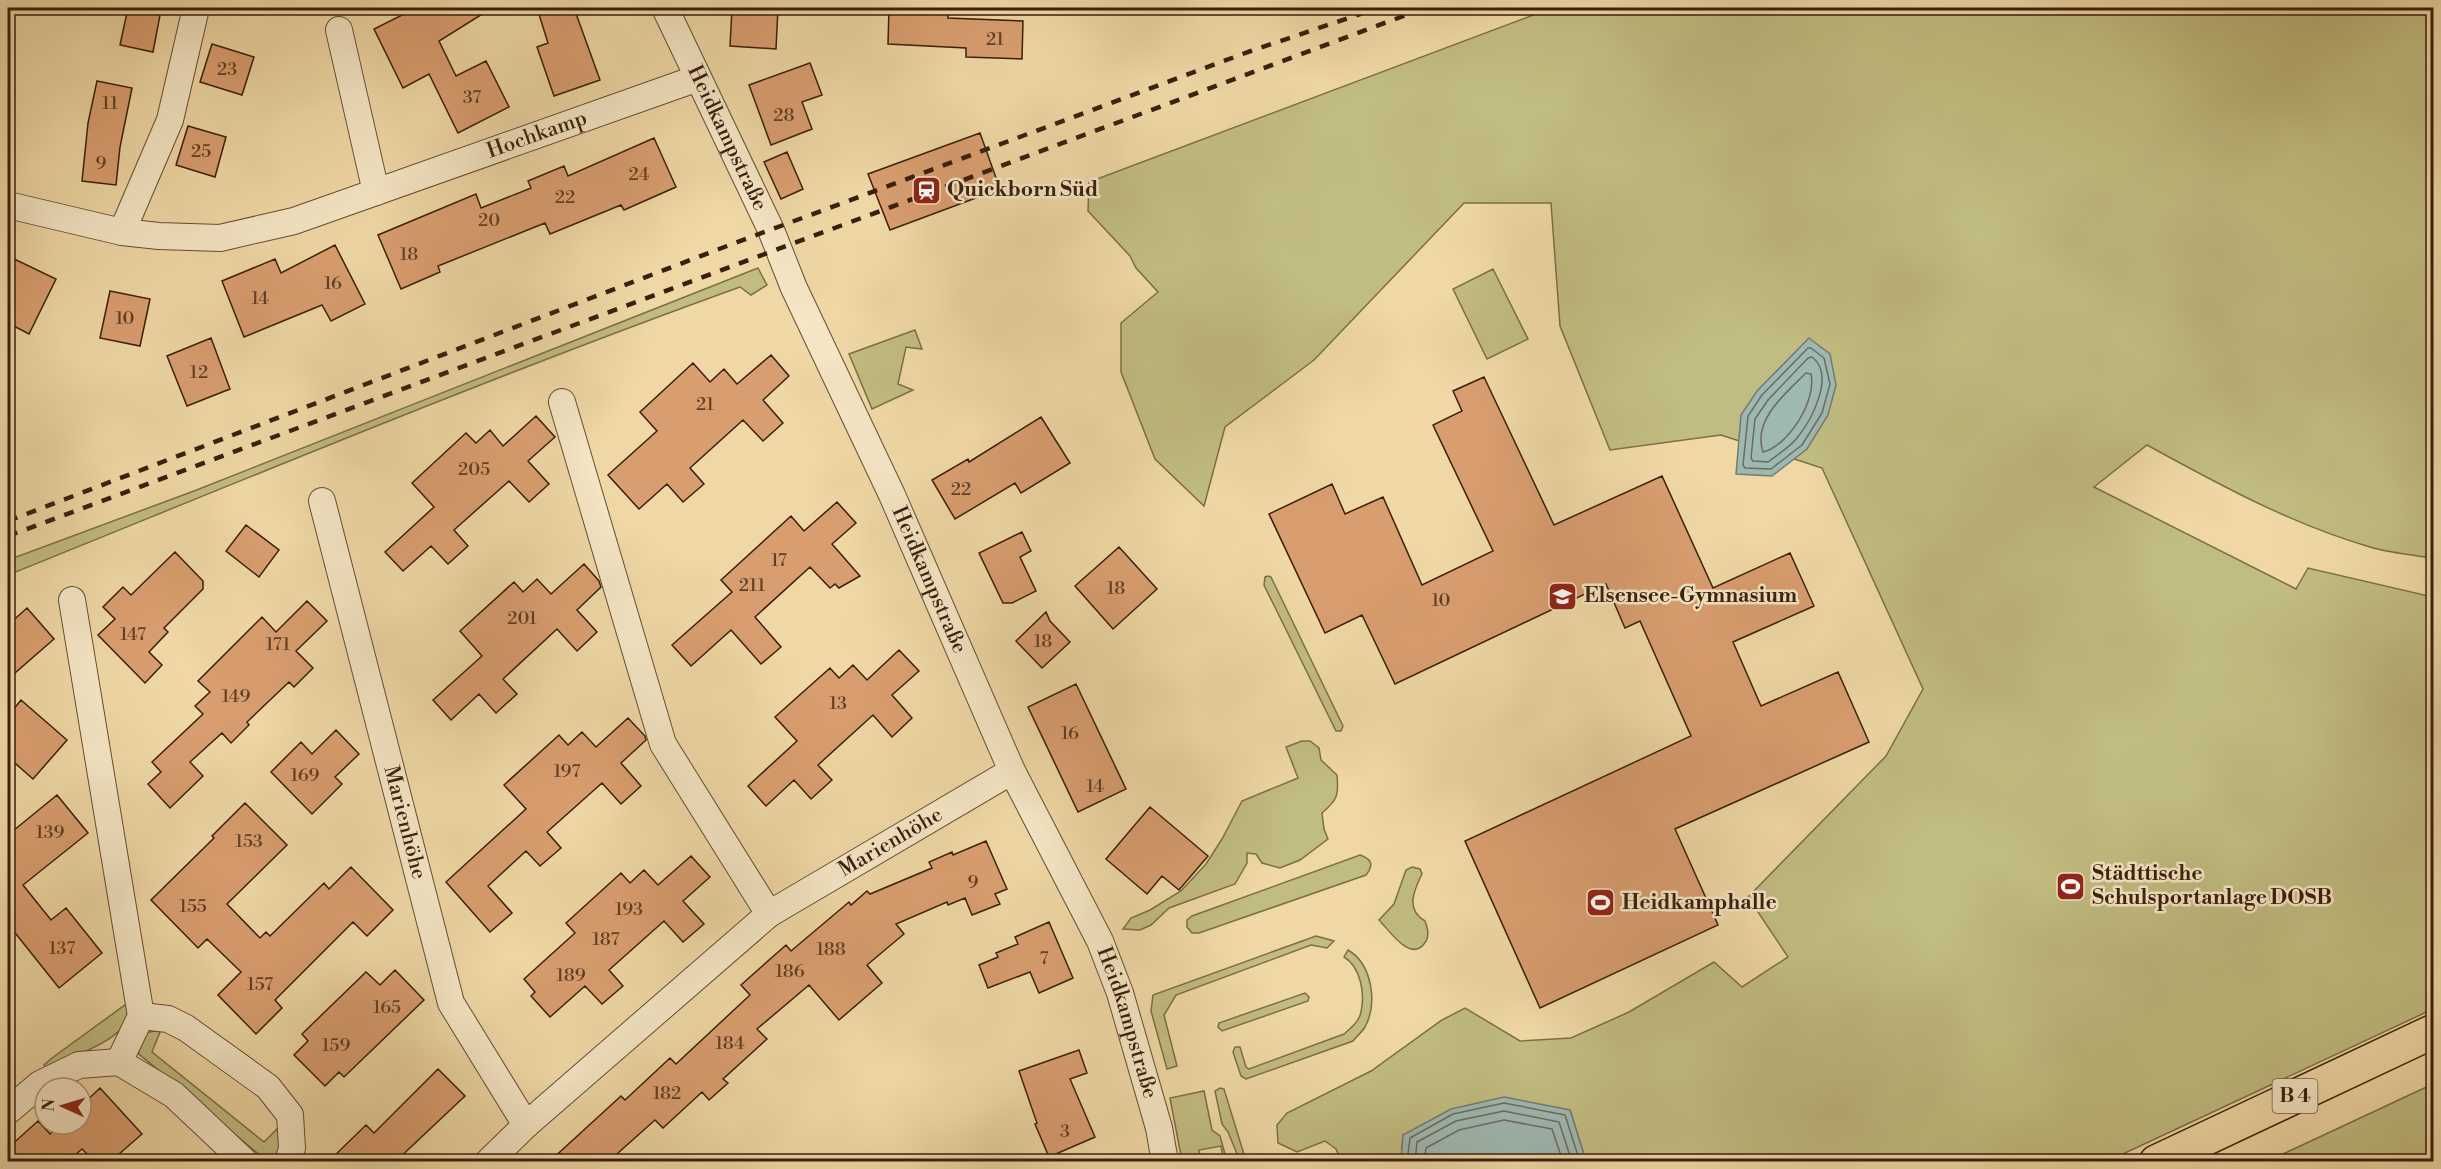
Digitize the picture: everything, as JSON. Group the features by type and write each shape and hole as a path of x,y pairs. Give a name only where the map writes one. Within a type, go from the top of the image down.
{"main road":[{"name":"B 4","path":"2156,1161 2433,1031"}],"street":[{"path":"122,232 170,120 196,8"},
{"name":"Heidkampstraße","path":"665,8 779,248 794,288 859,429 892,495 1012,771 1100,941 1120,993 1159,1128 1165,1161"},
{"path":"339,30 376,192"},
{"name":"Hochkamp","path":"8,205 122,232 220,238 294,221 698,78"},
{"path":"562,402 663,744 769,914"},
{"name":"Marienhöhe","path":"322,501 451,1003 526,1125"},
{"path":"72,600 141,1016 120,1062"},
{"name":"Marienhöhe","path":"488,1161 526,1125 769,914 1012,771"},
{"path":"141,1016 168,1019 186,1028 268,1087 290,1115 292,1148 288,1161"},
{"path":"8,1111 40,1084 79,1065 120,1062 174,1095 245,1161"}],"shaded area":[{"path":"1552,8 2433,8 2433,558 2378,549 2312,527 2228,488 2147,445 2094,487 2296,589 2308,568 2433,597 2433,1009 2108,1161 1586,1161 1570,1110 1403,1135 1401,1161 1341,1161 1336,1149 1325,1141 1297,1152 1278,1143 1277,1125 1287,1113 1371,1071 1442,1020 1465,1008 1520,1041 1571,1038 1629,1012 1714,962 1742,987 1788,957 1748,897 1886,756 1923,689 1822,468 1721,435 1610,450 1560,326 1551,203 1464,203 1314,360 1225,427 1204,506 1155,459 1121,372 1121,323 1158,292 1136,268 1130,256 1088,211 1089,182"},
{"path":"758,268 767,285 751,295 740,287 648,321 372,428 8,575 8,560 194,491"},
{"path":"1493,269 1528,339 1487,359 1453,289"},
{"path":"915,330 922,349 906,347 898,384 913,390 872,409 849,354"},
{"path":"1265,577 1271,577 1343,726 1341,731 1336,731 1264,585"},
{"path":"1302,741 1310,741 1319,748 1321,760 1337,775 1336,797 1322,813 1328,839 1300,860 1280,868 1262,863 1256,854 1247,853 1247,863 1235,884 1169,908 1151,925 1140,930 1123,929 1131,918 1150,910 1181,891 1206,864 1242,801 1298,778 1286,747"},
{"path":"1360,855 1367,858 1371,865 1366,875 1199,933 1192,933 1187,927 1187,920 1192,916"},
{"path":"1412,867 1420,869 1422,874 1414,893 1413,906 1425,921 1428,933 1424,944 1418,949 1406,947 1379,920 1394,904 1406,870"},
{"path":"1316,936 1334,941 1327,948 1311,945 1176,995 1164,1015 1177,1066 1167,1069 1151,1011 1153,995"},
{"path":"1348,950 1363,965 1372,996 1369,1017 1362,1031 1353,1041 1246,1079 1241,1076 1233,1052 1235,1047 1240,1047 1246,1067 1249,1069 1344,1034 1354,1025 1361,1012 1362,989 1358,974 1350,961 1344,957"},
{"path":"1305,993 1309,997 1308,1001 1222,1031 1218,1027 1219,1023"},
{"path":"129,1002 129,1015 124,1026 114,1036 46,1068 44,1065 52,1058"},
{"path":"160,1032 152,1052 264,1142 279,1127 280,1153 276,1159 270,1161 262,1157 139,1054 137,1046 145,1033"},
{"path":"2433,1084 2433,1161 2268,1161"},
{"path":"1220,1088 1224,1089 1246,1161 1240,1161 1228,1132 1222,1124 1215,1091"},
{"path":"1204,1091 1212,1130 1220,1136 1227,1161 1224,1161 1221,1146 1199,1150 1201,1161 1182,1161 1170,1098"}],"water":[{"path":"1809,338 1830,354 1836,385 1828,415 1807,449 1772,476 1736,474 1741,415 1757,391"},
{"path":"1504,1097 1570,1110 1586,1161 1401,1161 1403,1135 1451,1109"}],"building":[{"path":"128,8 160,15 153,52 120,45"},
{"path":"416,8 492,8 439,41 456,76 486,61 509,107 458,133 429,74 403,88 374,29"},
{"path":"537,8 574,8 600,80 554,96 537,47 548,43"},
{"path":"732,8 778,8 776,49 730,46"},
{"path":"889,8 948,8 948,18 1023,21 1022,59 966,57 966,48 888,44"},
{"path":"212,44 254,57 242,95 200,82"},
{"path":"810,63 822,95 802,102 812,129 771,145 749,85"},
{"path":"97,81 132,88 120,147 116,185 82,181 88,123"},
{"path":"188,126 226,137 215,177 176,165"},
{"path":"980,133 1000,189 890,230 868,174"},
{"path":"654,138 676,187 624,210 621,205 550,234 545,223 438,266 440,272 401,289 378,235 476,194 481,208 531,188 528,181 564,166 568,176"},
{"path":"787,152 803,189 781,199 764,162"},
{"path":"335,245 365,304 331,321 322,305 244,337 222,281 275,259 281,273"},
{"path":"8,256 56,279 29,334 8,323"},
{"path":"110,291 150,299 140,346 100,338"},
{"path":"211,338 230,389 187,406 167,356"},
{"path":"771,355 789,376 763,400 783,423 763,441 743,420 690,468 704,484 683,502 667,484 639,509 608,475 657,431 640,412 693,363 710,382 724,369 737,384"},
{"path":"1484,377 1554,525 1662,476 1713,588 1790,553 1814,606 1733,642 1761,706 1838,672 1869,742 1675,829 1718,925 1540,1008 1465,841 1691,736 1640,621 1625,628 1606,584 1395,684 1362,615 1325,633 1269,514 1332,484 1345,514 1383,497 1422,585 1493,551 1433,425 1462,411 1453,391"},
{"path":"536,416 555,437 528,461 549,484 529,502 509,481 454,530 468,546 448,564 431,546 403,571 385,552 434,507 412,483 466,433 476,443 490,430 503,446"},
{"path":"1041,417 1070,463 1021,493 1015,483 955,519 932,480 968,459 969,462"},
{"path":"837,502 856,523 832,544 860,576 839,588 835,584 830,588 810,567 755,617 781,647 761,664 731,630 691,666 672,645 732,592 721,580 791,516 804,531"},
{"path":"246,525 279,550 259,577 226,551"},
{"path":"1022,532 1031,551 1020,557 1036,591 1012,603 1003,603 979,553"},
{"path":"1119,547 1157,589 1113,629 1075,586"},
{"path":"175,552 203,581 203,589 164,628 168,632 149,652 162,665 145,683 98,635 115,619 103,607 123,587 131,595"},
{"path":"584,564 599,581 601,587 577,610 597,632 577,651 557,629 503,679 517,694 496,713 479,694 451,720 433,700 482,656 460,631 514,582 523,592 537,579 551,594"},
{"path":"307,601 327,621 296,651 313,668 294,687 289,682 247,722 249,725 231,743 222,733 190,762 203,776 170,808 148,784 161,772 152,762 203,714 195,706 210,692 198,681 262,617 276,632"},
{"path":"27,608 54,639 8,679 8,625"},
{"path":"1046,612 1050,621 1070,642 1042,668 1016,641"},
{"path":"899,650 919,671 892,695 912,718 892,737 873,715 818,765 832,780 811,799 794,780 766,806 748,786 797,741 775,717 830,668 839,678 853,665 867,680"},
{"path":"1076,684 1126,789 1078,812 1028,707"},
{"path":"21,700 67,740 33,779 8,757 8,716"},
{"path":"628,718 646,740 621,763 641,786 621,804 602,783 547,832 561,848 540,866 526,851 488,886 512,913 490,932 446,882 526,809 504,785 559,735 568,745 582,732 596,747"},
{"path":"336,730 359,754 335,777 342,784 312,814 271,772 301,742 312,754"},
{"path":"57,795 88,833 23,885 51,920 66,908 102,953 59,988 8,924 8,835"},
{"path":"245,803 287,845 227,904 260,938 266,932 270,936 324,883 329,889 351,867 393,910 367,936 353,922 275,1000 282,1008 256,1034 218,995 241,972 207,939 198,948 151,900 214,838 212,836"},
{"path":"1150,807 1208,856 1179,890 1162,876 1147,894 1106,859"},
{"path":"986,841 1007,889 995,894 1000,904 972,915 965,898 948,905 947,902 896,924 904,934 867,965 882,983 839,1020 809,985 757,1029 767,1039 723,1079 728,1083 709,1100 702,1092 663,1128 655,1120 609,1161 550,1161 621,1096 625,1100 670,1058 676,1064 750,995 741,985 786,945 791,951 849,902 851,905 867,891 870,894 932,868 929,862"},
{"path":"691,856 710,877 683,901 704,924 683,942 664,921 609,970 623,986 602,1004 585,986 550,1017 531,996 535,992 524,979 575,933 566,923 621,873 630,883 644,870 658,885"},
{"path":"1049,922 1073,978 1039,993 1030,972 988,988 979,965 998,957 996,953 1018,944 1015,937"},
{"path":"395,970 424,1000 344,1077 339,1072 325,1086 294,1055 308,1041 302,1034 366,972 380,985"},
{"path":"1079,1050 1087,1073 1070,1079 1095,1137 1049,1157 1035,1124 1037,1123 1019,1071"},
{"path":"438,1069 465,1096 396,1161 329,1161 366,1125 374,1133"},
{"path":"100,1088 142,1134 111,1161 94,1161 82,1149 68,1161 8,1161 8,1148 33,1126 33,1136 93,1136 93,1095"}],"railway":[{"path":"8,521 727,246 1248,52 1378,8"},
{"path":"8,536 1425,8"}],"place":[{"name":"Quickborn Süd","path":"926,190"},
{"name":"Elsensee-Gymnasium","path":"1563,596"},
{"name":"Städttische Schulsportanlage DOSB","path":"2071,886"},
{"name":"Heidkamphalle","path":"1601,903"}]}
